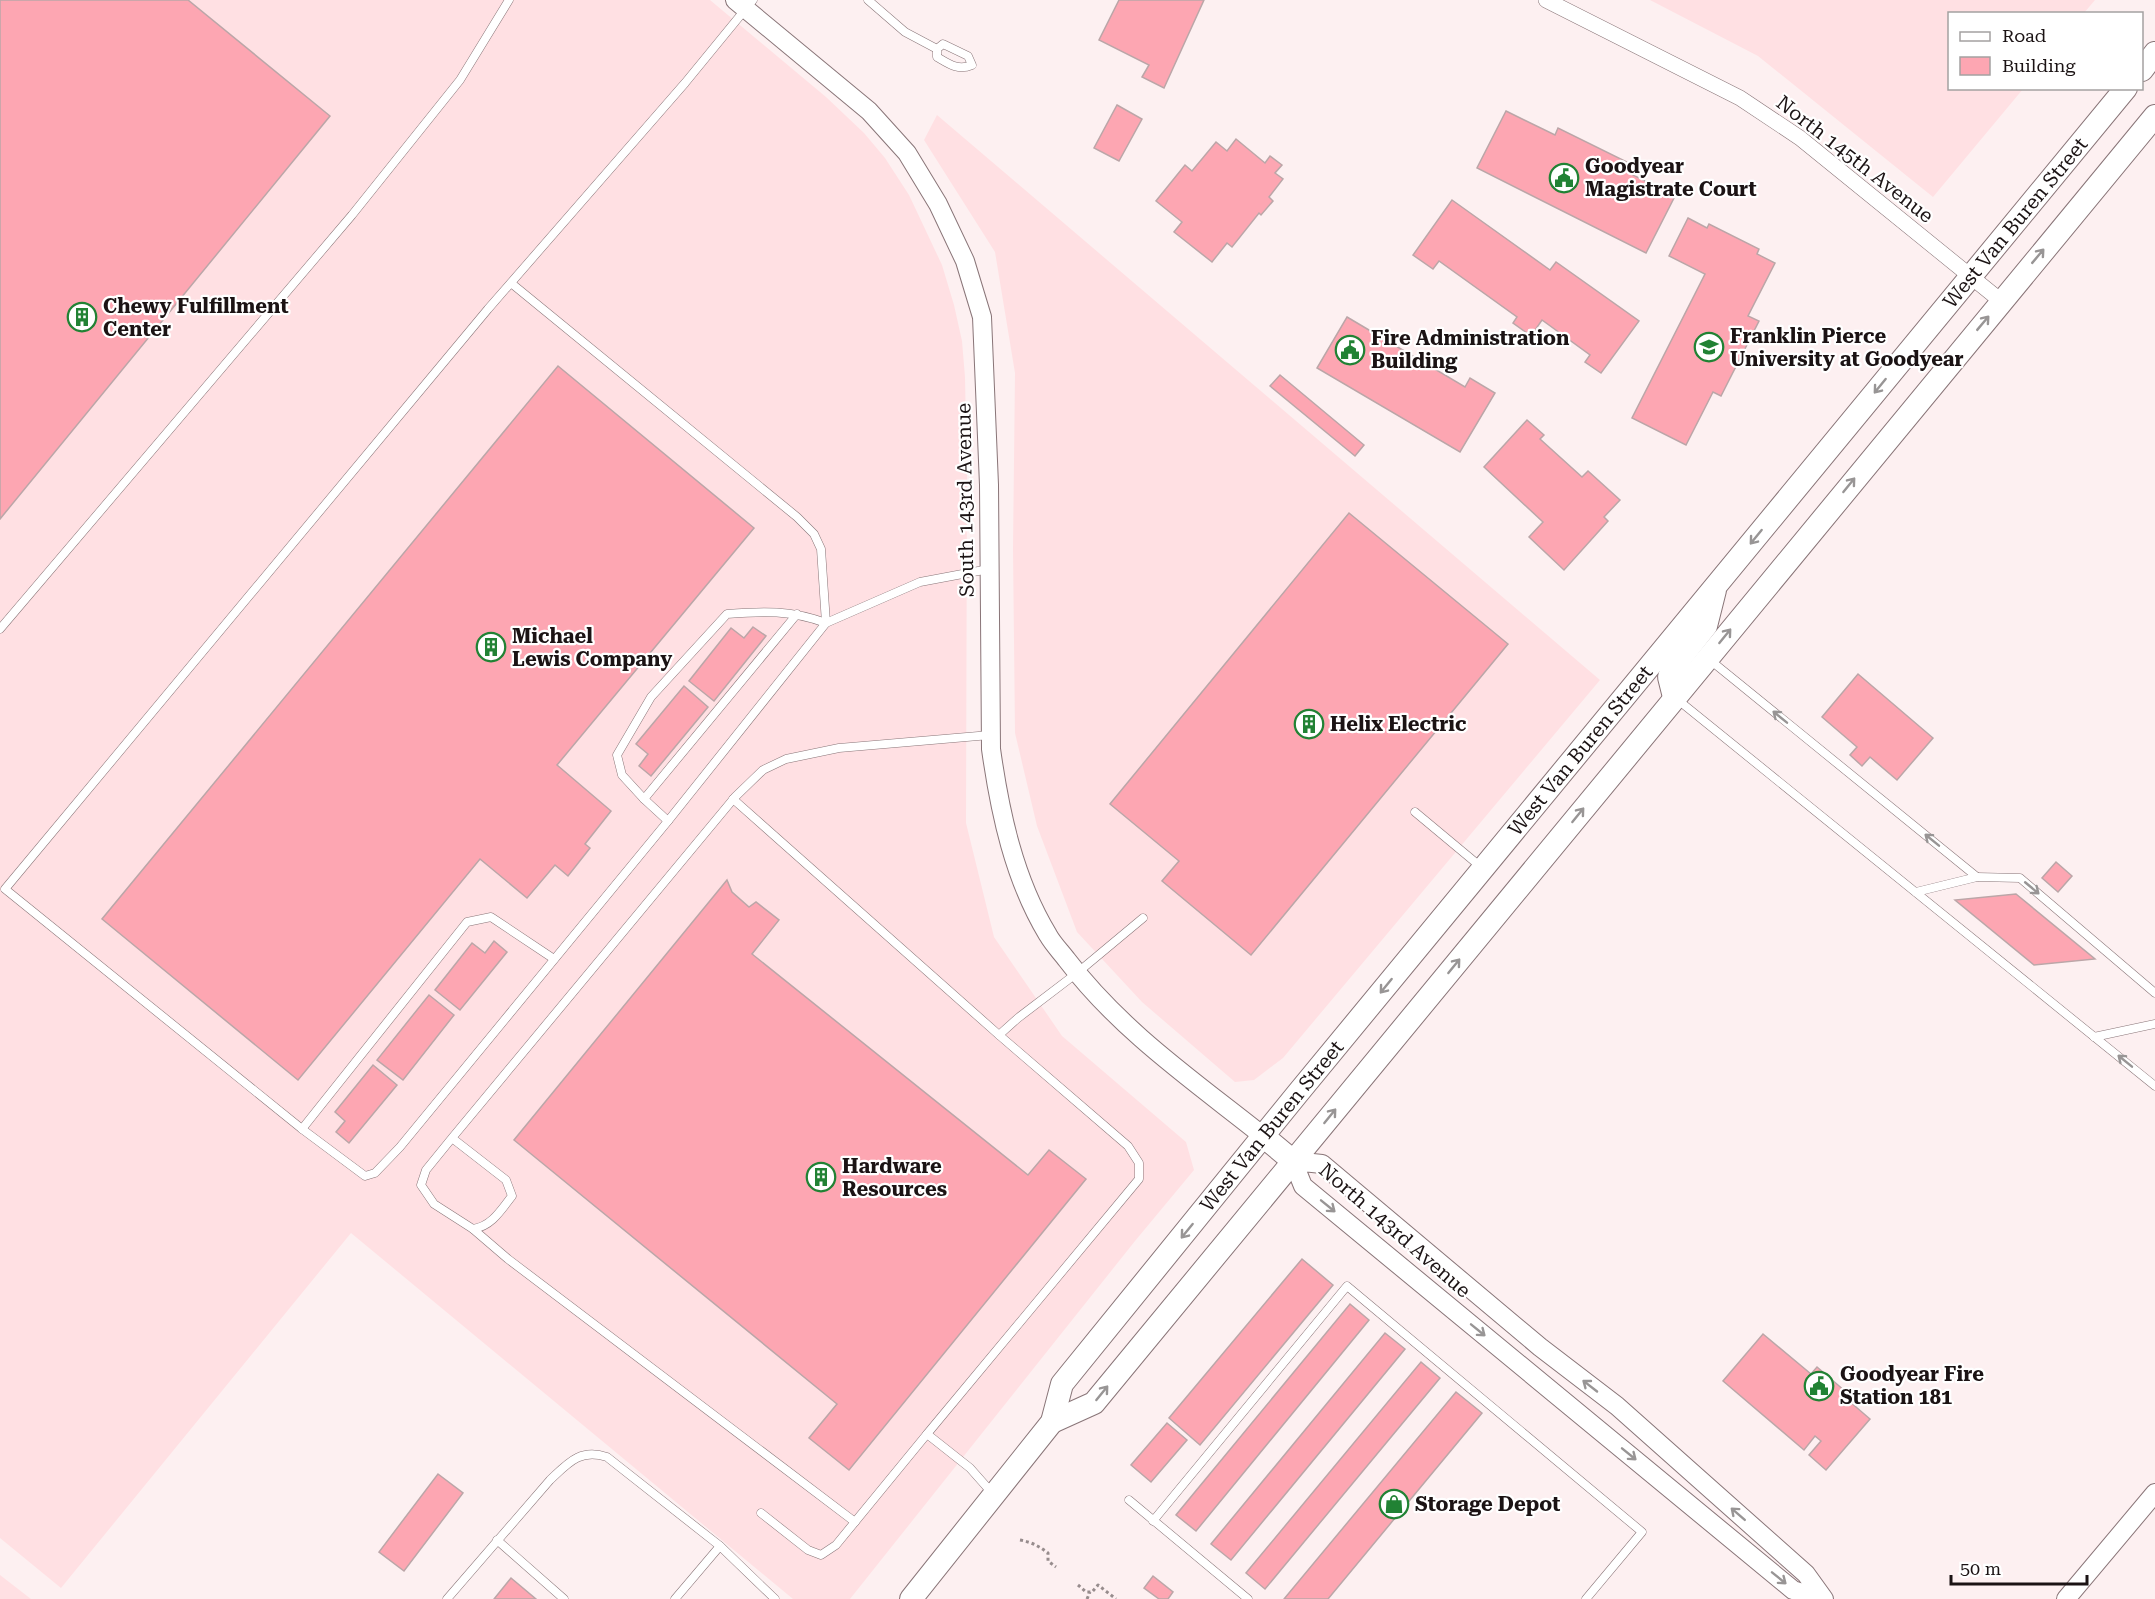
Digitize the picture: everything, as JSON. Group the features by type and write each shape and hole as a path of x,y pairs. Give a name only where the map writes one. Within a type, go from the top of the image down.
{"main road":[{"path":"2143,69 2155,53"},
{"name":"West Van Buren Street","path":"910,1599 1052,1422 1062,1384 1483,868 2124,90"},
{"name":"West Van Buren Street","path":"1052,1422 1094,1403 2155,116"},
{"path":"1674,697 1669,677 1672,669 1706,626 1716,585"},
{"path":"1263,1136 1293,1161"}],"street":[{"name":"North 145th Avenue","path":"1546,0 1740,98 1800,138 2001,301"},
{"name":"South 143rd Avenue","path":"745,3 869,111 907,153 938,204 965,261 982,317 989,485 990,735 996,785 1012,854 1031,901 1048,936 1077,974 1122,1023 1263,1136"},
{"name":"North 143rd Avenue","path":"1293,1161 1322,1164 1540,1347 1617,1406 1806,1574 1822,1599 1793,1590 1303,1186 1293,1161"},
{"path":"2066,1599 2155,1493"}],"lane":[{"path":"0,629 352,215 460,80 509,0"},
{"path":"868,0 905,32 937,49"},
{"path":"745,3 685,83 511,283 5,889 302,1129 365,1176 375,1173 400,1148 668,821 826,623 920,582 989,569"},
{"path":"511,283 797,517 814,534 821,549 826,623"},
{"path":"668,821 622,775 617,754 651,697 727,614 768,610 797,614 826,623"},
{"path":"644,799 797,614"},
{"path":"1707,657 1977,877"},
{"path":"1674,697 2155,1086"},
{"path":"855,1522 517,1266 473,1229 434,1204 421,1185 426,1170 452,1138 733,799 763,770 786,759 839,748 990,735"},
{"path":"733,799 1128,1146 1139,1163 1139,1179 836,1545 821,1555 808,1550 761,1513"},
{"path":"1415,812 1483,868"},
{"path":"1916,892 1977,877 2020,878 2155,993"},
{"path":"302,1129 467,922 491,917 554,959"},
{"path":"999,1035 1050,992 1077,974 1143,918"},
{"path":"2094,1037 2155,1024"},
{"path":"452,1138 506,1180 512,1196 494,1220 480,1228 473,1229"},
{"path":"1153,1521 1347,1286 1642,1532 1586,1599"},
{"path":"927,1434 970,1468 994,1495"},
{"path":"447,1599 568,1462 586,1454 596,1454 607,1457 630,1474 720,1546 775,1599"},
{"path":"1129,1500 1248,1599"},
{"path":"497,1540 564,1599"},
{"path":"675,1599 720,1546"}],"path":[{"path":"1020,1540 1045,1550 1048,1553 1048,1561 1056,1567"},
{"path":"1078,1585 1086,1592 1090,1592"},
{"path":"1087,1599 1090,1592 1098,1585 1116,1599"}],"shaded area":[{"path":"0,0 710,0 826,97 864,133 885,158 909,195 942,265 962,341 967,479 966,823 994,937 1062,1036 1186,1142 1194,1170 850,1599 793,1599 351,1233 61,1588 0,1538"},
{"path":"1650,0 2095,0 2085,12 1948,12 1948,90 2022,90 1933,197 1758,56"},
{"path":"937,115 1600,680 1283,1058 1254,1080 1235,1082 1142,1002 1077,932 1037,826 1015,733 1013,549 1015,373 995,252 924,140"},
{"path":"0,1575 31,1599 0,1599"}],"building":[{"name":"Chewy Fulfillment Center","path":"0,0 188,0 330,116 0,519"},
{"path":"1119,0 1204,0 1164,88 1142,77 1149,65 1099,40"},
{"path":"1117,105 1142,119 1119,161 1094,148"},
{"path":"1506,111 1555,135 1558,128 1631,164 1627,172 1675,196 1646,253 1477,168"},
{"path":"1236,139 1265,163 1270,156 1282,165 1275,173 1283,179 1269,197 1273,201 1261,215 1259,213 1232,247 1227,243 1212,262 1174,232 1182,222 1156,201 1185,165 1192,171 1216,142 1227,151"},
{"path":"1452,200 1550,270 1556,262 1639,321 1601,373 1585,362 1590,355 1542,320 1531,336 1513,323 1517,317 1439,261 1433,269 1413,255"},
{"path":"1688,218 1707,228 1709,224 1759,249 1757,254 1775,263 1748,316 1759,321 1721,396 1713,392 1686,445 1632,418 1705,274 1669,256"},
{"path":"1347,317 1465,387 1470,378 1495,393 1460,452 1317,368"},
{"name":"Michael Lewis Company","path":"558,366 754,528 557,765 611,811 585,844 590,848 568,876 555,865 527,898 480,859 298,1080 102,919"},
{"path":"1280,375 1364,445 1355,456 1270,386"},
{"path":"1527,420 1544,435 1540,439 1582,477 1588,471 1620,500 1604,517 1608,521 1564,570 1529,537 1543,522 1484,467"},
{"name":"Helix Electric","path":"1349,513 1508,644 1251,955 1162,881 1179,861 1110,804"},
{"path":"753,627 766,636 714,701 689,681 731,628 744,638"},
{"path":"1858,674 1933,738 1897,780 1870,757 1862,766 1850,755 1857,747 1822,717"},
{"path":"684,686 708,707 651,776 639,766 648,754 636,744"},
{"path":"2056,862 2072,876 2058,892 2042,878"},
{"name":"Hardware Resources","path":"727,880 732,892 749,907 756,902 779,920 752,954 1028,1175 1049,1150 1086,1179 849,1470 809,1438 837,1404 514,1140"},
{"path":"2016,894 2095,959 2034,965 1955,900"},
{"path":"494,941 507,952 460,1010 435,990 472,943 485,953"},
{"path":"429,995 454,1015 403,1080 377,1060"},
{"path":"373,1065 397,1085 349,1143 336,1132 345,1121 335,1112"},
{"path":"1302,1259 1333,1285 1200,1445 1169,1418"},
{"path":"1350,1304 1369,1320 1196,1531 1176,1515"},
{"path":"1385,1333 1405,1349 1231,1560 1211,1544"},
{"path":"1763,1334 1811,1374 1817,1367 1845,1391 1842,1395 1870,1419 1826,1470 1809,1455 1821,1441 1815,1436 1804,1450 1723,1381"},
{"path":"1421,1362 1440,1378 1265,1589 1246,1573"},
{"path":"1456,1392 1482,1413 1328,1599 1284,1599"},
{"path":"1167,1423 1187,1440 1151,1482 1131,1465"},
{"path":"438,1474 463,1493 404,1571 379,1552"},
{"path":"1153,1576 1173,1592 1168,1599 1159,1599 1144,1588"},
{"path":"511,1578 536,1599 494,1599"}],"place":[{"name":"Goodyear Magistrate Court","path":"1564,178"},
{"name":"Chewy Fulfillment Center","path":"82,317"},
{"name":"Franklin Pierce University at Goodyear","path":"1709,347"},
{"name":"Fire Administration Building","path":"1350,350"},
{"name":"Michael Lewis Company","path":"491,647"},
{"name":"Helix Electric","path":"1309,724"},
{"name":"Hardware Resources","path":"821,1177"},
{"name":"Goodyear Fire Station 181","path":"1819,1386"},
{"name":"Storage Depot","path":"1394,1504"}]}
